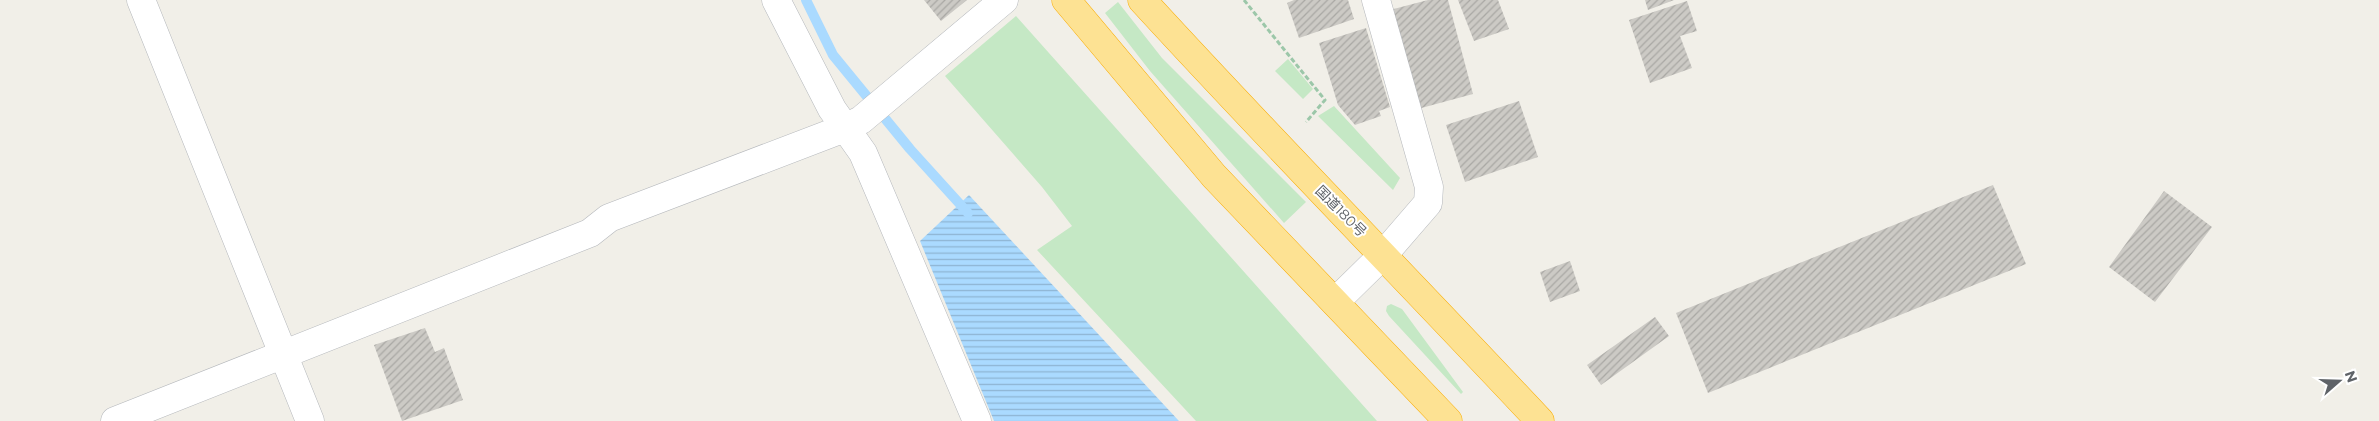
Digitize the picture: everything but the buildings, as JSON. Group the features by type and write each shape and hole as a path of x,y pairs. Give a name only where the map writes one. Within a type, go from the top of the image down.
{"highway":[{"path":"1066,0 1214,176 1448,421"},
{"name":"国道180号","path":"1142,0 1256,124 1384,254 1540,421"}],"street":[{"path":"141,0 310,421"},
{"path":"776,0 832,108 853,124 863,153 976,421"},
{"path":"115,421 590,233 609,218 853,124 890,96 1004,0"},
{"path":"1335,302 1384,254 1428,203 1430,187 1376,0"}],"path":[{"path":"1244,0 1325,100 1306,122"}],"green space":[{"path":"1118,2 1162,58 1306,202 1284,223 1150,71 1105,13"},
{"path":"1016,16 1377,421 1196,421 1037,250 1072,226 1042,187 945,76"},
{"path":"1288,59 1313,89 1303,99 1275,71"},
{"path":"1334,106 1400,178 1393,190 1318,116"},
{"path":"1391,304 1402,309 1463,392 1461,394 1389,316 1386,311 1387,306"}],"water":[{"path":"969,195 1179,421 994,421 920,241"}],"waterway":[{"path":"806,0 833,55 910,149 968,213"}]}
